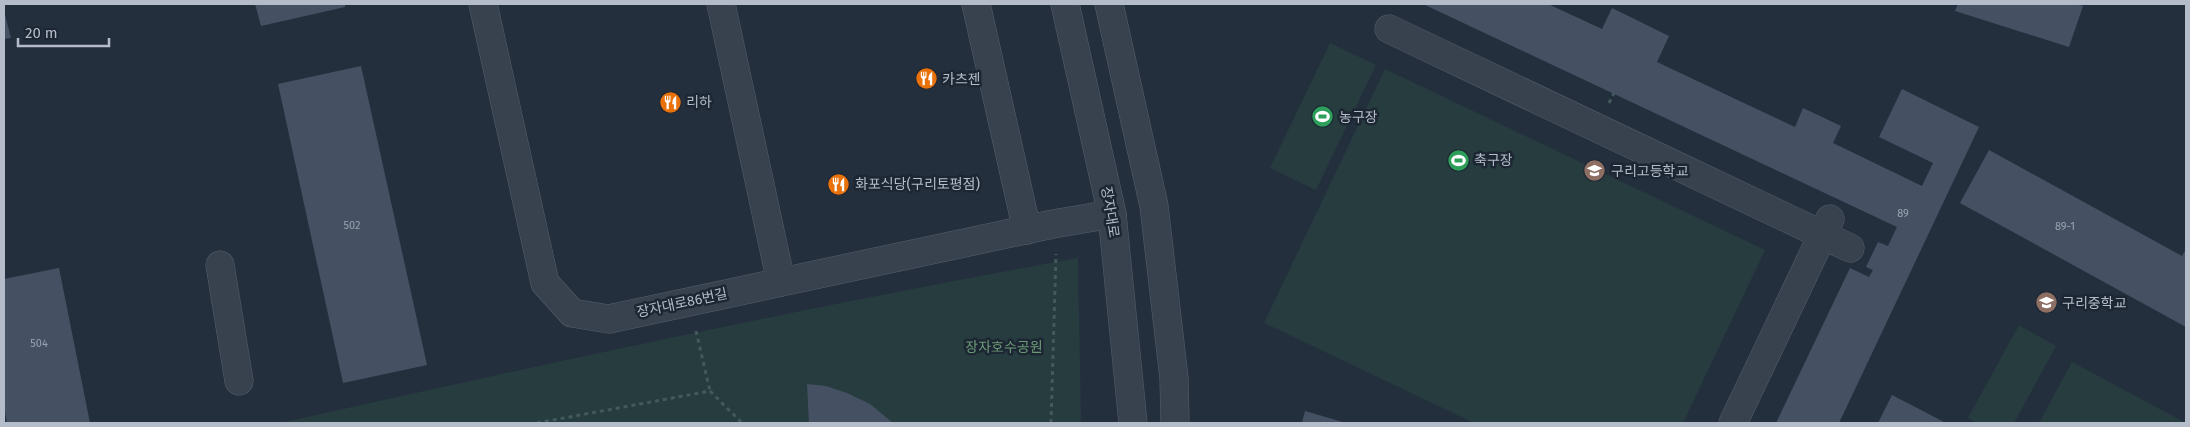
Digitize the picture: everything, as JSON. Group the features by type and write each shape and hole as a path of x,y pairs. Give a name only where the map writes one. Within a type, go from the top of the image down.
{"street":[{"name":"장자대로86번길","path":"483,4 545,283 572,313 609,319 1027,230 1112,214"},
{"path":"721,4 781,282"},
{"path":"976,4 1027,230"},
{"name":"장자대로","path":"1066,4 1112,214 1133,423"},
{"path":"1109,4 1154,206 1174,378 1175,423"},
{"path":"1389,29 1826,227 1850,248"},
{"path":"1732,423 1826,227"},
{"path":"220,265 239,381"}],"path":[{"path":"1051,423 1056,254"},
{"path":"690,302 710,391 742,423"},
{"path":"536,423 710,391"}],"green space":[{"name":"농구장","path":"1330,43 1376,65 1316,190 1270,168"},
{"name":"축구장","path":"1385,69 1765,250 1683,423 1474,423 1264,323"},
{"name":"장자호수공원","path":"1078,258 1081,423 280,423 778,316"},
{"path":"2019,325 2056,346 2014,423 1977,423 1968,418"},
{"path":"2072,362 2186,423 2039,423"}],"building":[{"path":"255,4 345,4 345,7 261,26"},
{"path":"1423,4 1548,4 1602,29 1612,8 1669,36 1657,62 1795,127 1803,108 1841,126 1833,143 1922,186 1933,163 1879,137 1902,89 1979,127 1839,423 1776,423 1850,268 1869,277 1873,270 1866,267 1878,242 1888,246 1897,227"},
{"path":"1958,4 2076,4 2083,6 2069,47 1955,11"},
{"path":"4,11 11,38 4,39"},
{"path":"361,66 427,365 343,383 278,84"},
{"path":"1989,150 2182,256 2186,249 2186,327 1960,203"},
{"path":"59,268 90,423 7,423 4,407 4,279"},
{"path":"807,384 826,386 847,393 870,404 893,423 809,423"},
{"path":"1892,395 1946,423 1878,423"},
{"path":"1305,411 1346,423 1302,423"}],"place":[{"name":"카츠젠","path":"926,79"},
{"name":"리하","path":"670,102"},
{"name":"농구장","path":"1323,117"},
{"name":"축구장","path":"1458,160"},
{"name":"구리고등학교","path":"1595,171"},
{"name":"화포식당(구리토평점)","path":"839,184"},
{"name":"구리중학교","path":"2046,303"}]}
